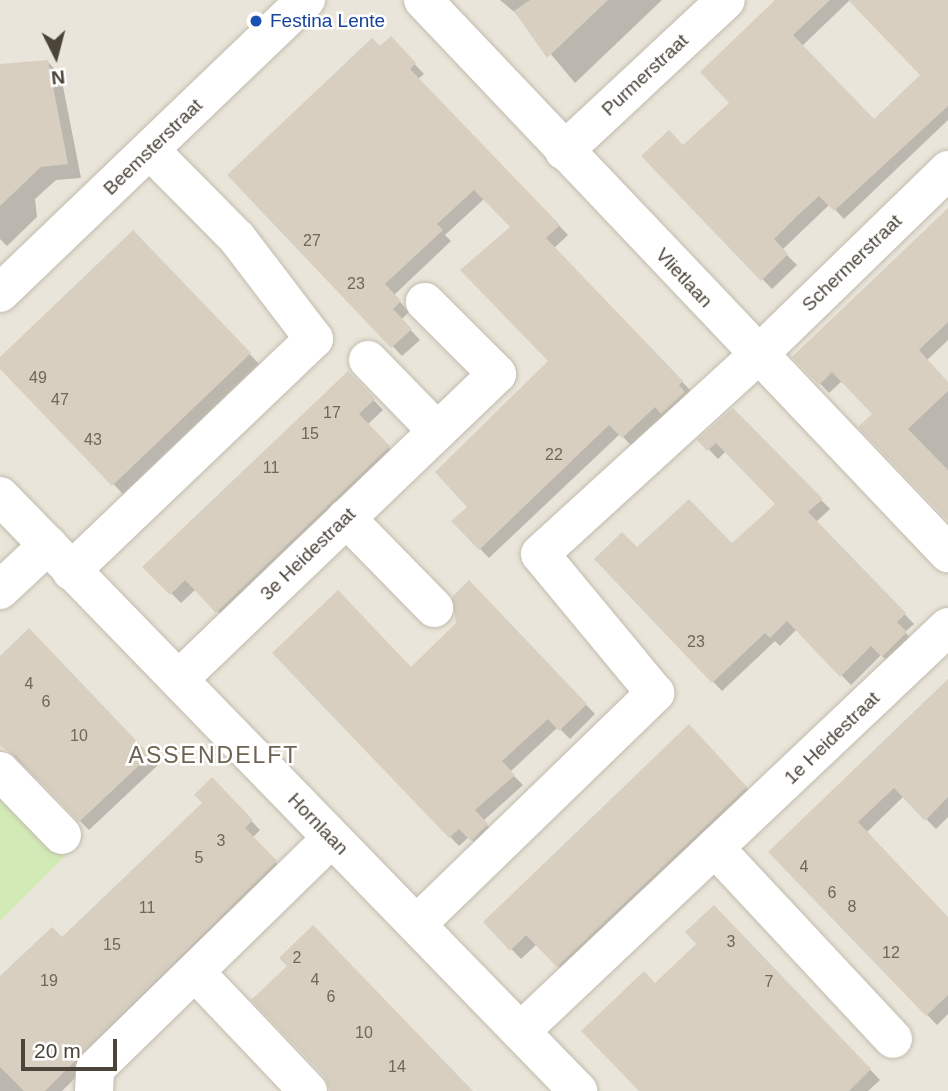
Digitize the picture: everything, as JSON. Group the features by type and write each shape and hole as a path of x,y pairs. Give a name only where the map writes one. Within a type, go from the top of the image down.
{"street":[{"name":"Beemsterstraat","path":"0,293 306,0"},
{"name":"Vlietlaan","path":"423,0 757,356 948,554"},
{"name":"Purmerstraat","path":"564,151 726,0"},
{"path":"0,590 60,558 314,339 237,238 151,151"},
{"name":"Schermerstraat","path":"417,924 655,694 540,554 757,356 948,170"},
{"name":"3e Heidestraat","path":"180,678 497,374 425,302"},
{"path":"368,360 437,431"},
{"name":"Hornlaan","path":"0,496 180,678 331,839 578,1091"},
{"path":"346,518 434,608"},
{"name":"1e Heidestraat","path":"521,1031 948,627"},
{"path":"0,771 62,835"},
{"path":"94,1091 95,1069 331,839"},
{"path":"715,848 893,1039"},
{"path":"195,972 308,1091"}],"shaded area":[{"path":"0,0 948,0 948,1091 0,1091"}],"green space":[{"path":"0,787 38,832 66,855 0,921"}],"building":[{"path":"530,0 608,0 547,58 514,11"},
{"path":"775,0 830,0 793,35 874,119 920,75 848,0 948,0 948,106 834,211 819,196 796,217 774,239 788,254 761,281 641,156 669,130 683,145 729,103 700,72"},
{"path":"391,36 416,63 410,69 560,225 546,238 683,381 679,385 685,392 661,414 655,407 622,438 609,425 479,550 451,521 467,507 435,472 548,361 460,270 510,227 474,190 437,224 443,230 385,284 401,301 393,309 412,329 391,348 227,175 372,38 380,46"},
{"path":"48,60 68,164 41,167 0,206 0,64"},
{"path":"948,208 948,322 919,350 948,382 948,391 908,429 948,470 948,521 858,427 872,414 853,394 832,372 819,385 792,357"},
{"path":"133,230 251,353 112,486 0,369 0,357"},
{"path":"348,371 375,399 359,414 390,446 216,613 185,580 170,595 142,567"},
{"path":"733,408 823,499 808,512 906,613 897,622 907,632 882,657 871,646 840,677 787,621 770,638 765,633 712,683 594,559 622,532 637,547 689,499 732,543 775,504 716,443 707,451 697,440"},
{"path":"469,580 587,704 559,731 548,719 502,761 515,775 475,810 488,824 471,841 459,829 449,838 272,653 338,590 411,667 456,623 452,597"},
{"path":"29,628 150,755 79,822 16,756 0,746 0,656"},
{"path":"948,679 948,797 925,821 894,788 858,822 948,917 948,995 926,1016 768,852"},
{"path":"689,724 747,787 557,967 526,935 510,951 483,922"},
{"path":"212,777 253,820 245,828 277,861 45,1091 24,1091 0,1067 0,976 52,927 62,937 202,803 194,795"},
{"path":"714,905 871,1069 849,1091 639,1091 581,1031 644,971 655,983 696,944 685,932"},
{"path":"313,925 473,1091 330,1091 324,1076 251,1000 287,966 279,958"}],"place":[{"name":"Festina Lente","path":"256,21"}],"district":[{"name":"ASSENDELFT","path":"214,755"}]}
